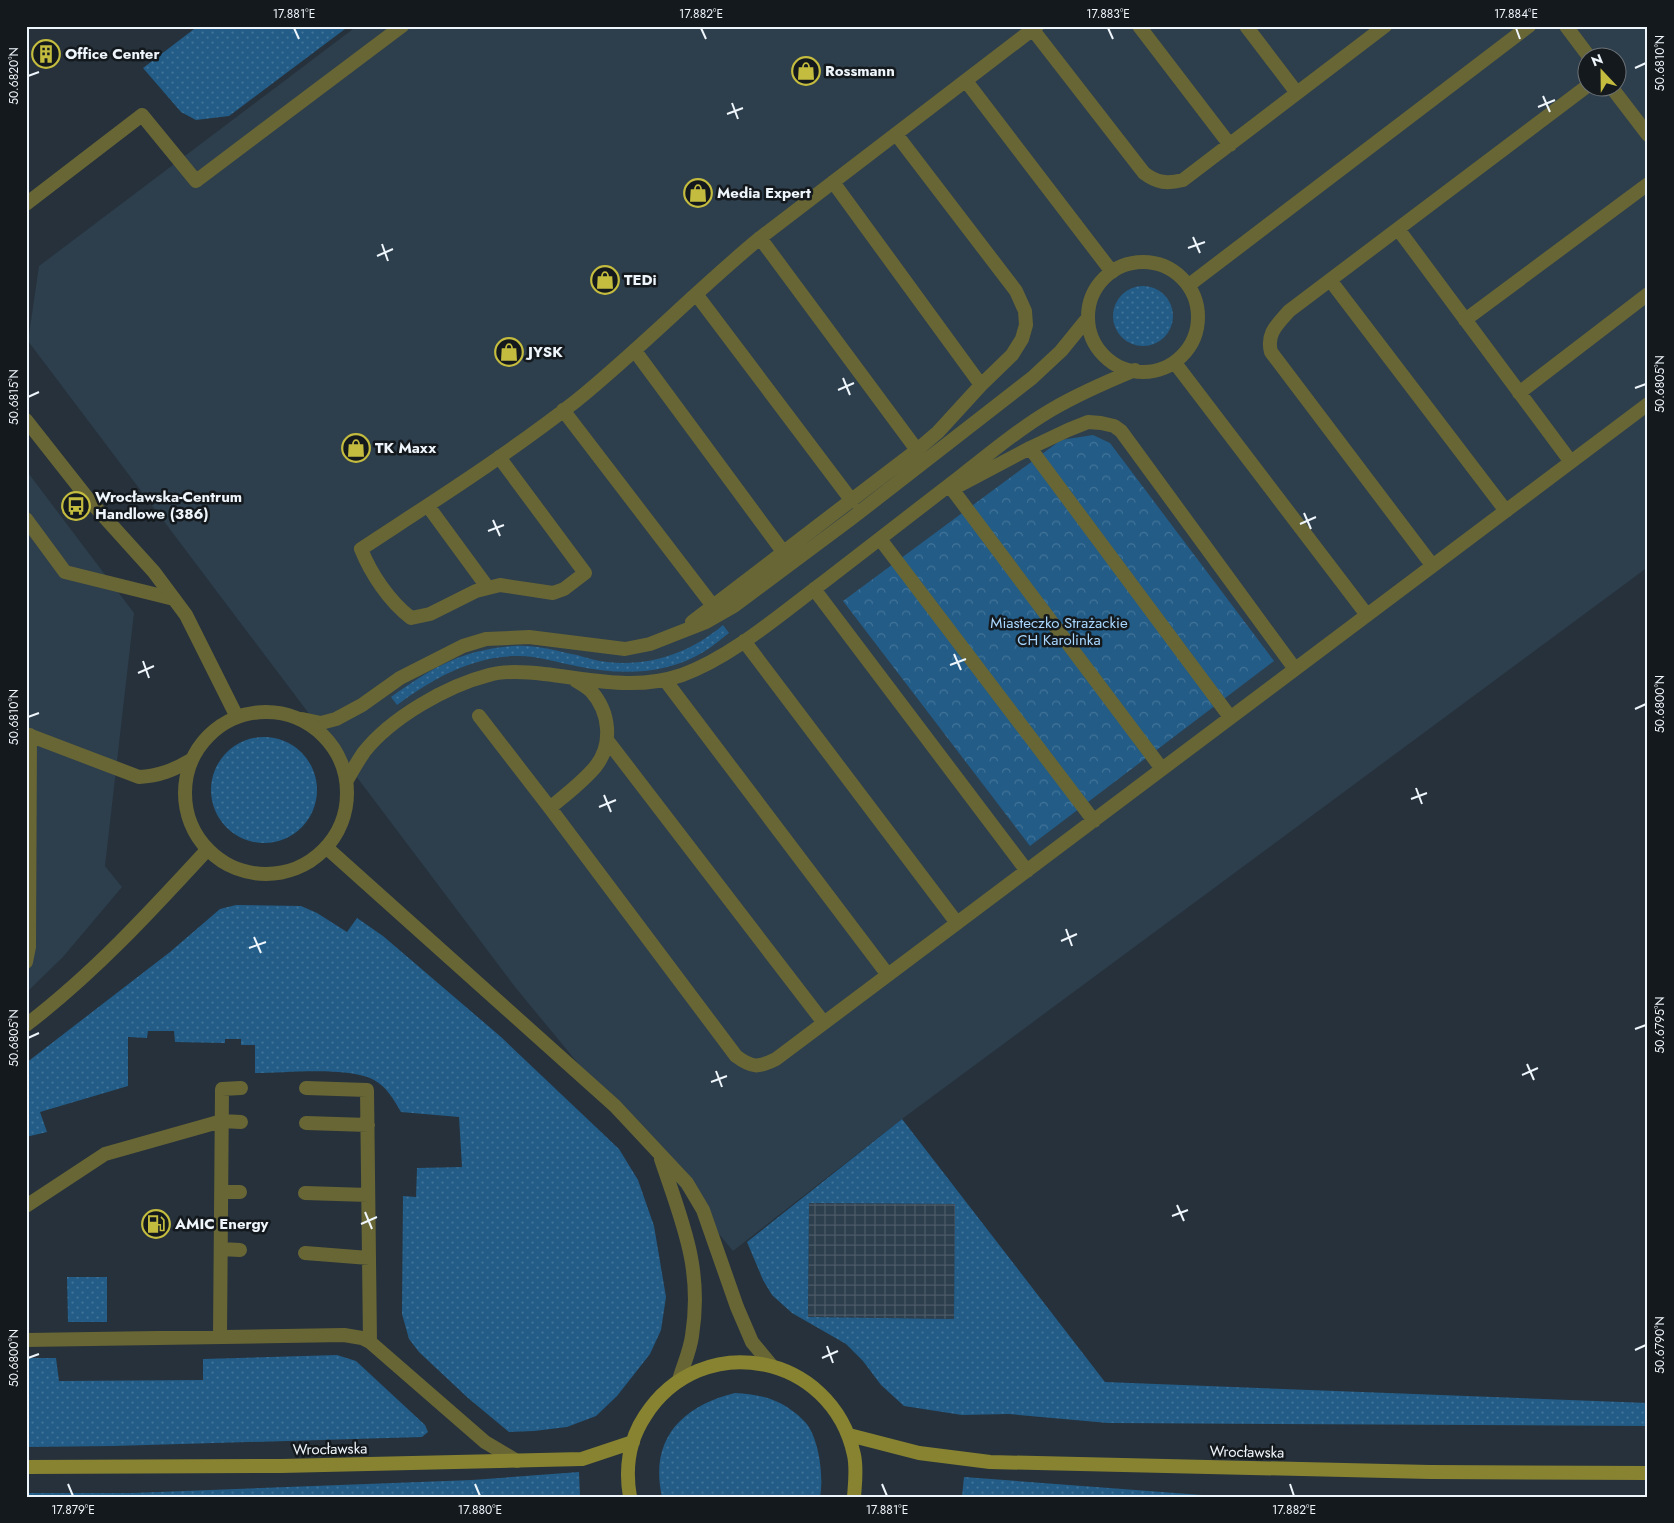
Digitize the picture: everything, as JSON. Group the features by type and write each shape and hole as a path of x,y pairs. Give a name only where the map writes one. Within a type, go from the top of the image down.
{"main road":[{"path":"630,1497 628,1463 633,1442 640,1424 663,1392 679,1380 708,1367 723,1363 755,1362 788,1371 818,1391 841,1419 849,1435 855,1457 856,1479 854,1497"},
{"name":"Wrocławska","path":"849,1435 919,1453 990,1462 1421,1472 1648,1473"},
{"name":"Wrocławska","path":"26,1467 281,1466 582,1459 633,1442"}],"street":[{"path":"26,204 142,115 196,181 402,26"},
{"path":"1139,26 1230,145"},
{"path":"1246,26 1297,93"},
{"path":"500,458 585,573 564,589 553,593 500,585 476,591 430,614 411,618 399,609 368,566 360,549 500,458 563,410 635,352 723,268 760,238 1035,28 1144,173 1154,180 1169,184 1183,180 1385,26"},
{"path":"1189,285 1529,26"},
{"path":"1566,26 1582,48"},
{"path":"966,81 1112,272"},
{"path":"1432,565 1271,352 1268,342 1273,330 1289,311 1576,96"},
{"path":"1620,98 1648,135"},
{"path":"672,636 784,553 917,450 938,432 981,385 1012,355 1022,339 1026,325 1025,311 1016,291 896,134"},
{"path":"833,182 981,385"},
{"path":"1466,320 1648,184"},
{"path":"1398,229 1571,462"},
{"path":"760,238 917,450"},
{"path":"1133,262 1156,262 1173,270 1189,285 1198,305 1199,324 1191,345 1175,363 1151,372 1124,369 1106,359 1092,340 1087,319 1090,300 1103,278 1118,267 1133,262"},
{"path":"1330,280 1506,510"},
{"path":"696,294 852,501"},
{"path":"1519,393 1648,294"},
{"path":"302,720 321,723 336,719 362,705 400,678 463,646 486,639 529,637 625,648 650,644 706,622 734,606 852,518 1032,378 1061,351 1087,319"},
{"path":"635,352 784,553"},
{"path":"1175,363 1367,615"},
{"path":"347,780 364,753 378,738 405,716 437,696 490,674 518,672 634,684 665,680 715,659 814,589 1020,430 1076,396 1134,370"},
{"path":"479,716 736,1056 746,1064 756,1066 765,1064 776,1059 1648,404"},
{"path":"563,410 713,606"},
{"path":"26,420 89,500 154,572 186,615 237,717"},
{"path":"920,507 1030,448 1068,430 1088,422 1114,426 1121,431 1295,668"},
{"path":"1030,448 1230,717"},
{"path":"952,490 1162,769"},
{"path":"428,506 488,588"},
{"path":"26,519 65,572 174,599"},
{"path":"880,538 1094,820"},
{"path":"814,589 1027,871"},
{"path":"744,640 957,923"},
{"path":"550,808 595,766 604,752 607,740 605,719 597,701 591,691 573,678"},
{"path":"665,680 888,975"},
{"path":"259,712 280,712 302,720 316,728 328,740 341,761 347,780 347,802 343,821 326,848 306,864 281,873 254,874 229,866 208,850 191,826 184,796 185,781 191,760 202,742 217,728 237,717 259,712"},
{"path":"26,962 29,947 28,734 139,777 154,776 173,770 191,760"},
{"path":"607,740 824,1023"},
{"path":"326,848 615,1106 687,1184 703,1210 752,1342 770,1365"},
{"path":"26,1024 61,998 132,930 208,850"},
{"path":"220,1336 222,1089 241,1088"},
{"path":"306,1088 367,1090 370,1342"},
{"path":"26,1206 104,1154 222,1121 241,1122"},
{"path":"306,1124 368,1125"},
{"path":"659,1154 691,1250 696,1292 692,1337 679,1380"},
{"path":"221,1192 240,1192"},
{"path":"306,1193 368,1195"},
{"path":"221,1250 240,1250"},
{"path":"305,1253 369,1258"},
{"path":"26,1340 344,1335 362,1338 370,1342 485,1442 517,1460"}],"shaded area":[{"path":"357,26 1648,26 1648,567 902,1119 733,1251 515,987 28,341 39,266"},
{"path":"26,470 134,613 105,866 122,887 63,957 26,993"},
{"path":"809,1203 955,1204 954,1319 808,1317"}],"green space":[{"path":"198,26 349,26 229,116 196,120 181,112 143,68"},
{"path":"1143,286 1155,288 1168,299 1173,316 1171,328 1160,341 1143,346 1131,344 1118,333 1113,316 1115,304 1126,291"},
{"name":"Miasteczko Strażackie CH Karolinka","path":"1093,435 1110,443 1274,661 1030,846 843,601 1061,440"},
{"path":"723,625 729,633 708,649 690,659 658,669 626,672 609,671 546,659 515,656 499,657 468,665 438,678 397,705 391,697 420,677 448,662 462,656 495,648 529,646 603,662 639,662 669,656 683,650 710,635"},
{"path":"264,737 284,741 301,753 313,770 317,790 313,810 301,827 284,839 264,843 244,839 227,827 215,810 211,790 215,770 227,753 244,741"},
{"path":"236,905 301,906 317,913 347,932 357,918 383,936 501,1037 619,1149 638,1180 654,1226 666,1297 661,1330 650,1354 617,1396 596,1416 567,1427 509,1432 468,1398 419,1352 409,1339 402,1314 403,1196 416,1197 417,1168 462,1167 459,1117 401,1112 383,1086 363,1076 333,1072 255,1073 255,1045 241,1045 241,1039 225,1039 225,1043 175,1042 174,1031 148,1031 147,1038 128,1037 128,1086 40,1112 47,1132 26,1137 26,1063 170,952 220,909"},
{"path":"902,1119 1105,1382 1648,1403 1648,1426 1108,1423 1009,1414 962,1415 904,1406 881,1385 863,1361 846,1344 792,1313 772,1295 763,1280 747,1242","holes":["809,1203 955,1204 954,1319 808,1317"]},
{"path":"67,1277 107,1277 107,1322 68,1322"},
{"path":"337,1355 356,1361 425,1425 428,1432 422,1437 26,1447 26,1358 56,1358 59,1381 203,1380 203,1359"},
{"path":"735,1393 769,1398 786,1406 805,1422 814,1437 817,1447 821,1468 820,1497 662,1497 659,1476 660,1458 665,1442 674,1428 685,1416 699,1407"},
{"path":"579,1472 580,1495 544,1497 26,1497 26,1493 132,1493 472,1480"},
{"path":"964,1477 1202,1495 1285,1497 962,1497"}],"place":[{"name":"Office Center","path":"46,54"},
{"name":"Rossmann","path":"806,71"},
{"name":"Media Expert","path":"698,193"},
{"name":"TEDi","path":"605,280"},
{"name":"JYSK","path":"509,352"},
{"name":"TK Maxx","path":"356,448"},
{"name":"Wrocławska-Centrum Handlowe (386)","path":"76,506"},
{"name":"AMIC Energy","path":"156,1224"}]}
